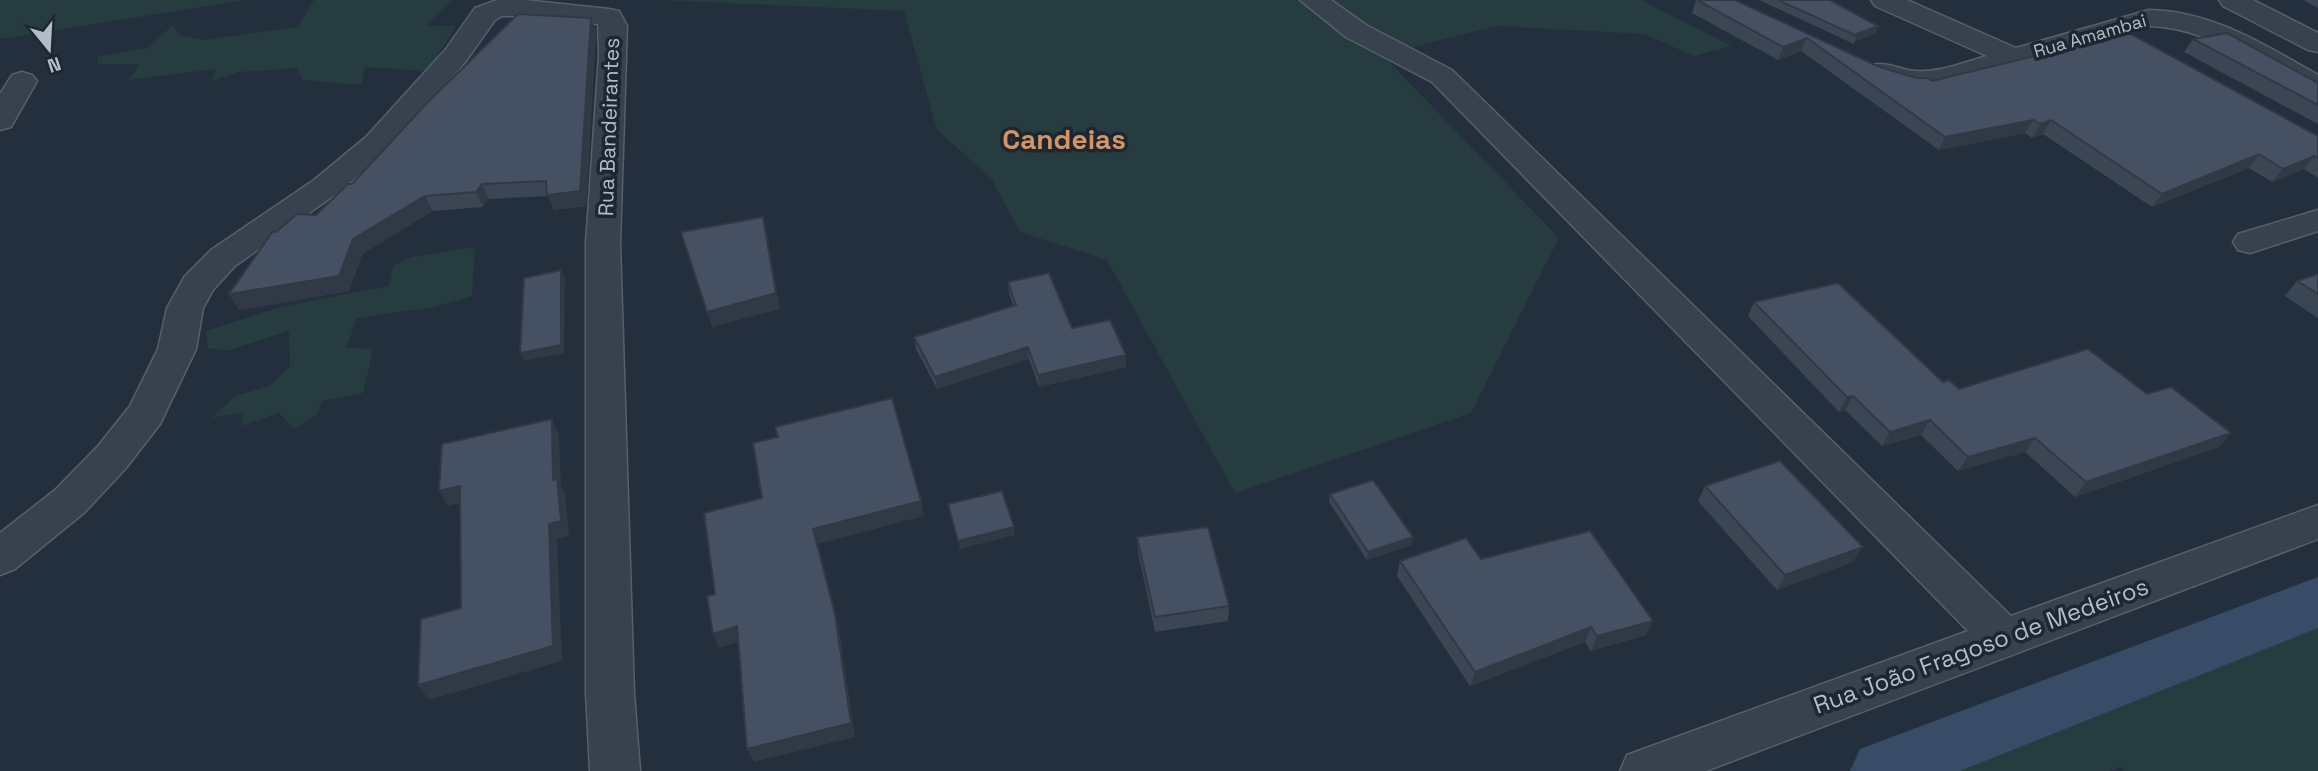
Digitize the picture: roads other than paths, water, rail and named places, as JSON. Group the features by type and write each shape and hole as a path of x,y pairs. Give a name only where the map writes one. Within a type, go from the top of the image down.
{"street":[{"path":"1313,0 1356,31 1441,76 2004,638"},
{"name":"Rua Amambai","path":"1884,0 2014,57"},
{"path":"2232,0 2318,44"},
{"name":"Rua Bandeirantes","path":"0,557 70,501 112,457 146,414 177,349 185,308 198,284 223,258 325,187 377,144 456,55 485,14 498,8 523,8 609,17 613,26 614,55 603,243 610,693 615,771"},
{"name":"Rua Amambai","path":"1857,60 1910,80 1935,80 2149,18 2168,16 2193,22 2318,87"},
{"path":"2115,28 2151,48"},
{"path":"0,121 22,81"},
{"path":"2250,242 2318,220"},
{"name":"Rua João Fragoso de Medeiros","path":"1645,771 2318,522"}],"waterway":[{"path":"1883,771 2318,602"}],"district":[{"name":"Candeias","path":"1064,139"}]}
